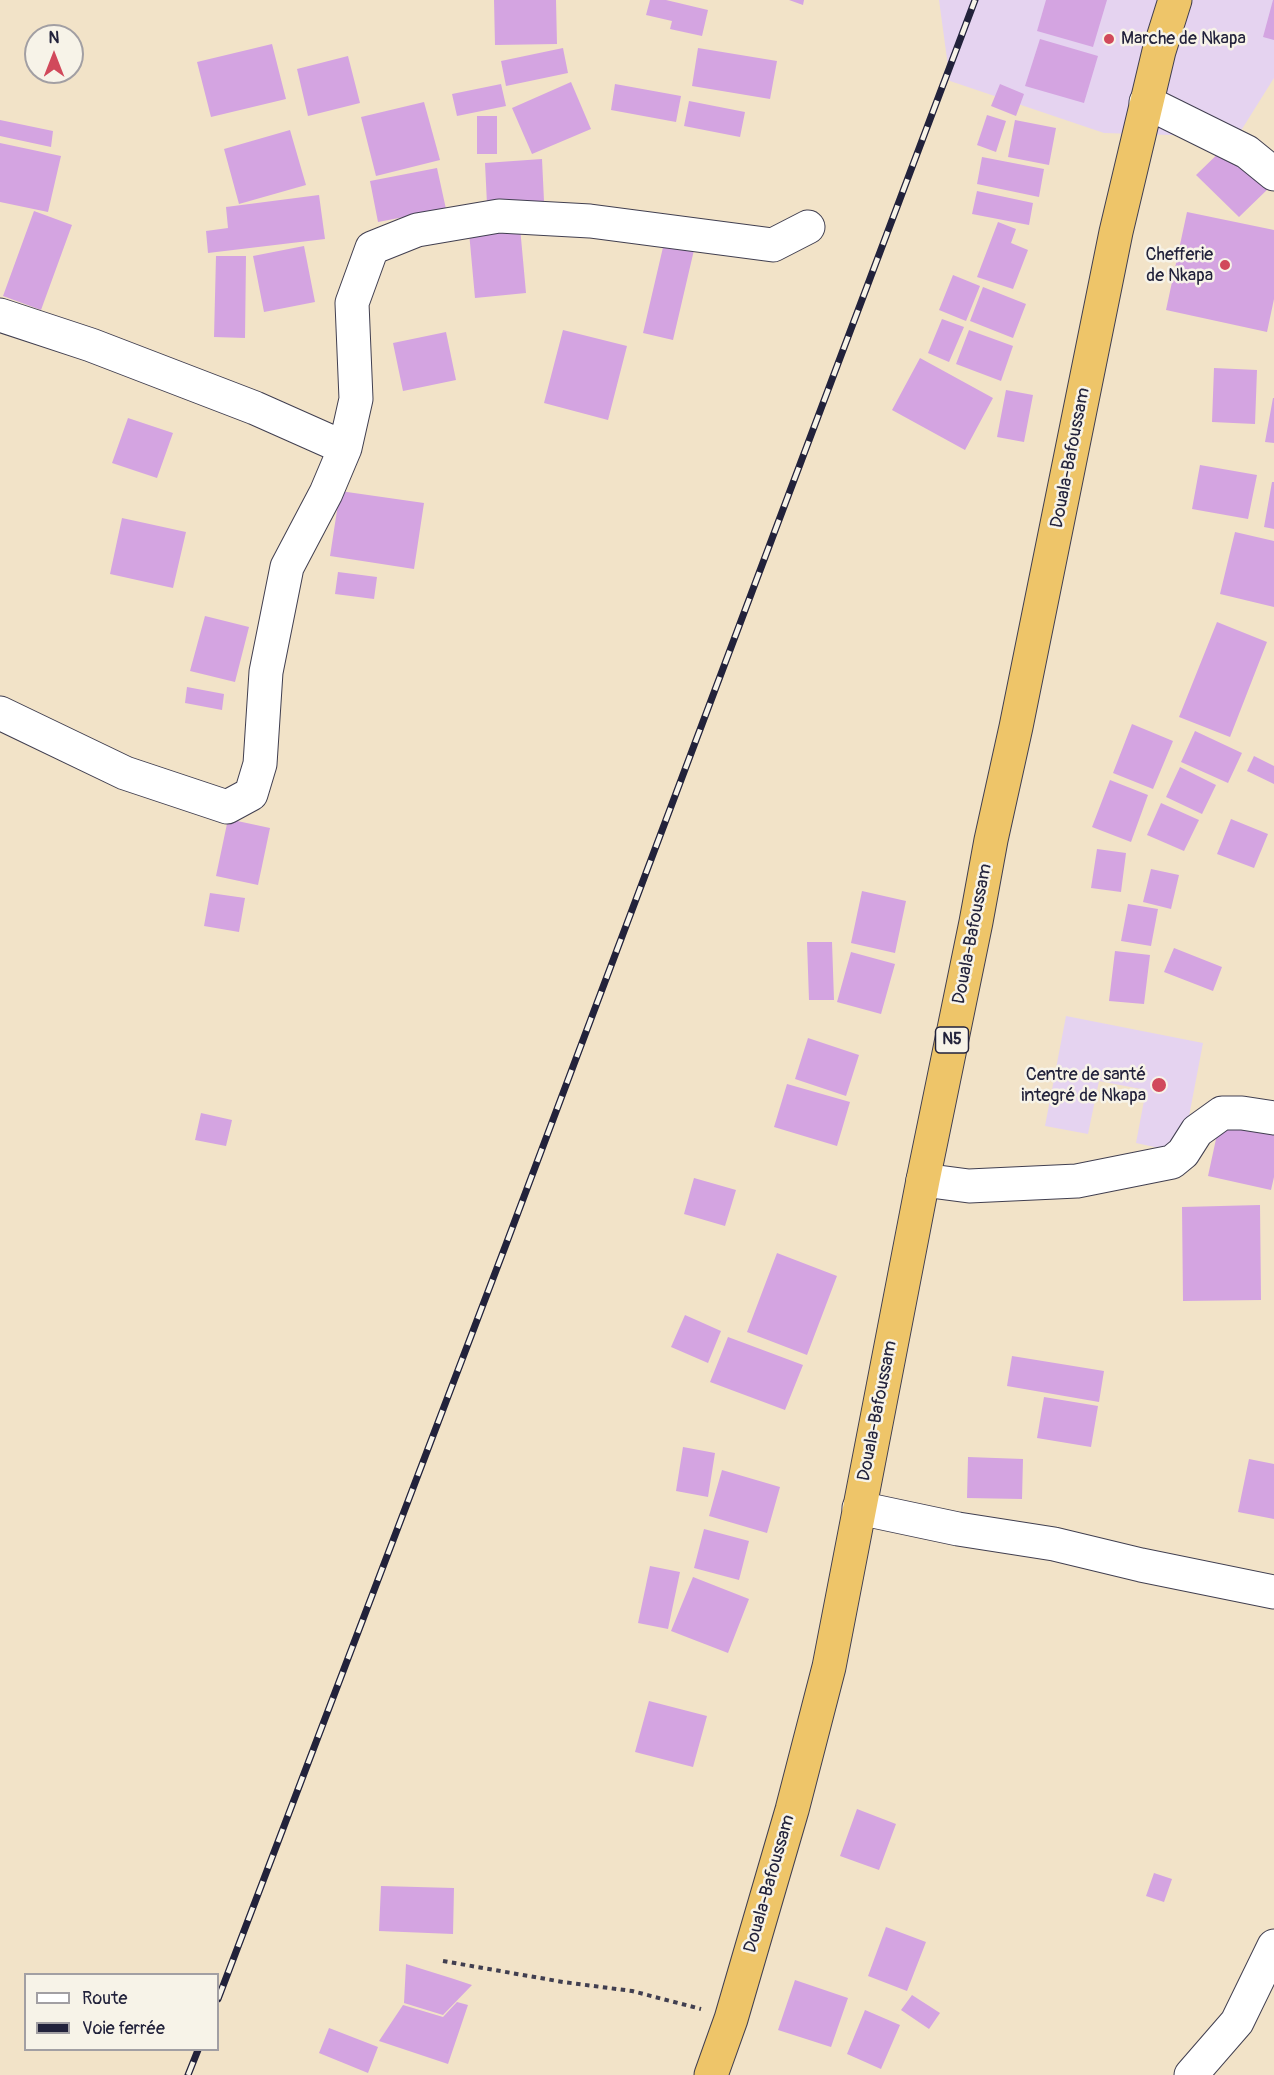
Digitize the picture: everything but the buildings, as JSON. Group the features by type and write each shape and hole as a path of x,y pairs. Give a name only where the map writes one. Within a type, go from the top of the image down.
{"highway":[{"name":"Douala-Bafoussam","path":"711,2075 731,2019 792,1810 829,1667 991,840 1114,243 1146,102 1175,0"}],"street":[{"path":"1146,102 1247,152 1274,174"},
{"path":"0,713 124,773 227,807 251,794 260,764 266,672 287,567 326,493 345,448 356,399 352,303 372,248 417,230 499,216 590,221 773,245 808,227"},
{"path":"0,315 91,345 244,404 345,448"},
{"path":"923,1180 969,1186 1077,1181 1172,1162 1183,1153 1197,1131 1222,1113 1242,1113 1274,1118"},
{"path":"859,1508 958,1529 1054,1545 1274,1592"},
{"path":"1191,2075 1237,2022 1274,1946"}],"path":[{"path":"443,1961 563,1982 632,1991 686,2003 731,2019"}],"shaded area":[{"name":"Marche de Nkapa","path":"939,0 1274,0 1274,78 1237,137 1104,133 950,81"},
{"name":"Centre de santé integré de Nkapa","path":"1066,1016 1203,1043 1182,1153 1136,1143 1146,1090 1099,1081 1088,1134 1045,1126"}],"railway":[{"path":"219,1996 505,1247 975,0"},
{"path":"188,2075 198,2051"}],"place":[{"name":"Marche de Nkapa","path":"1109,39"},
{"name":"Chefferie de Nkapa","path":"1225,265"},
{"name":"Centre de santé integré de Nkapa","path":"1159,1085"}]}
